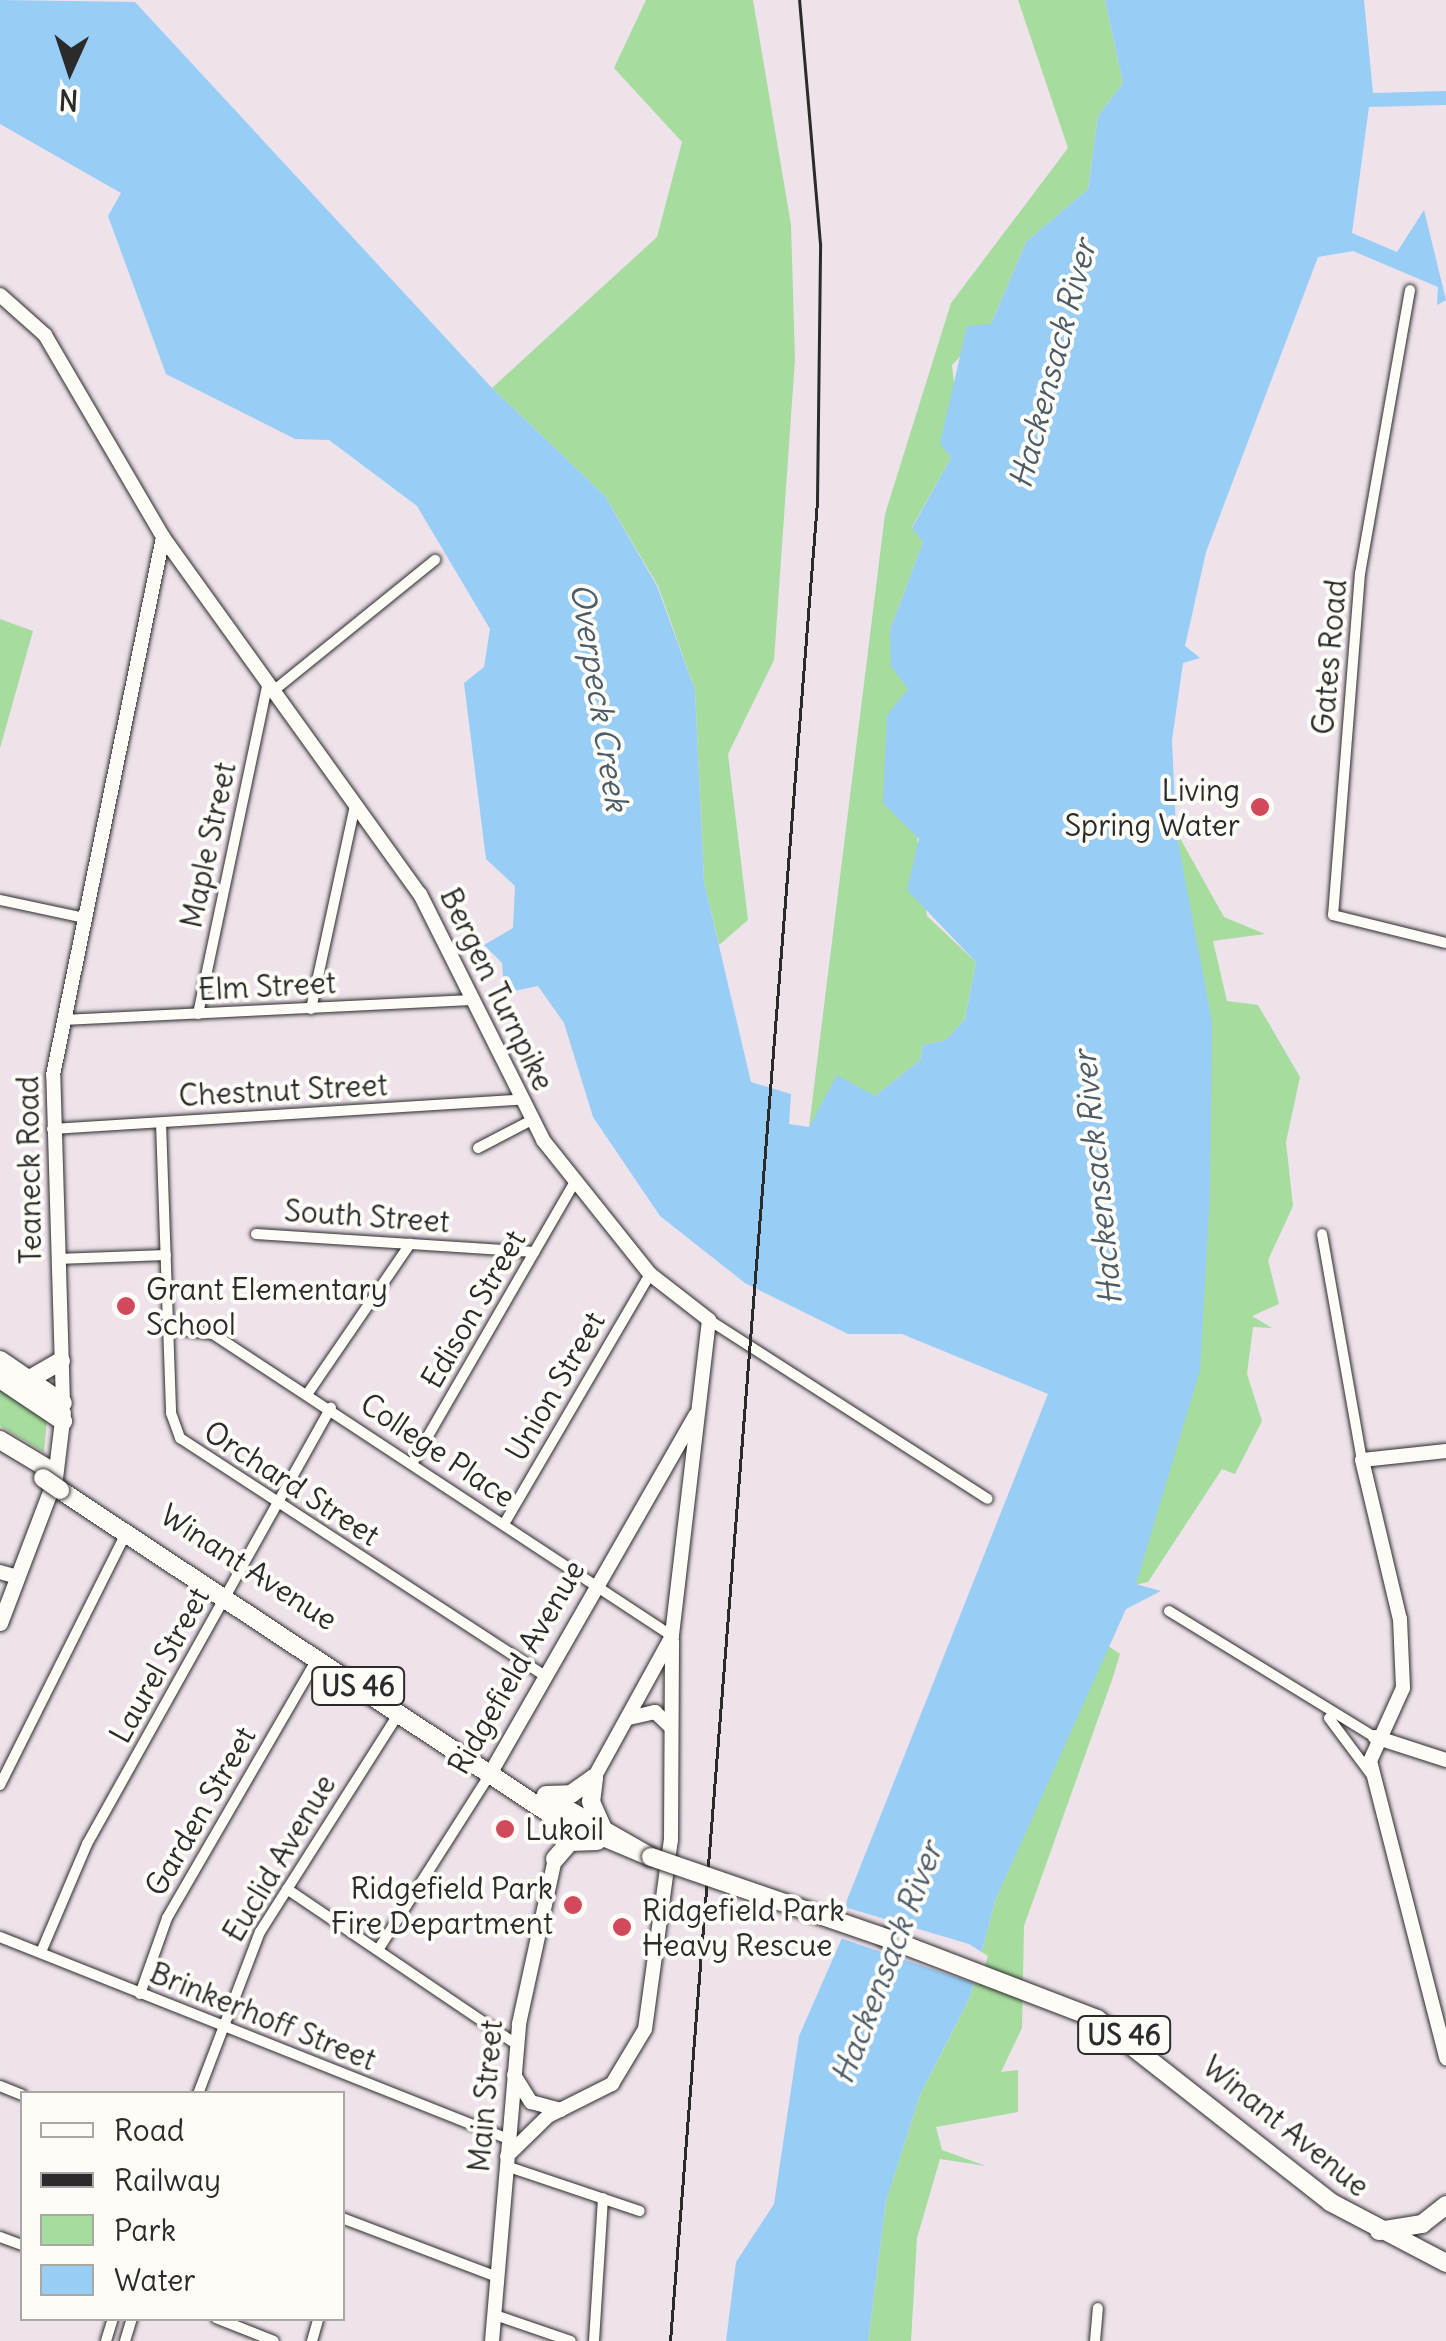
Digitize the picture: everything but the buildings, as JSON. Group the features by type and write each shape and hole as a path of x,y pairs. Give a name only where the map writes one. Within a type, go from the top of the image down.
{"highway":[{"path":"0,1360 63,1412"},
{"path":"28,1380 62,1360"},
{"path":"0,1378 63,1412"},
{"name":"US 46","path":"0,1440 124,1525"},
{"name":"US 46","path":"0,1453 44,1473"},
{"name":"Winant Avenue","path":"124,1525 542,1802 602,1836 649,1857 1066,2003 1157,2058 1266,2148 1378,2231 1446,2263"},
{"name":"Winant Avenue","path":"228,1593 317,1660 493,1769"},
{"path":"556,1859 542,1802 571,1794 594,1778"},
{"path":"556,1859 573,1841 602,1836 591,1802 594,1778"},
{"path":"1378,2231 1418,2225 1446,2206"}],"main road":[{"name":"Teaneck Road","path":"0,1622 55,1478 63,1412"}],"street":[{"name":"Gates Road","path":"1410,290 1360,573 1333,915 1446,943"},
{"name":"Bergen Turnpike","path":"0,294 45,335 163,536 436,918 518,1100 575,1181 650,1274 709,1320 988,1499"},
{"name":"Teaneck Road","path":"63,1412 51,1129 64,1020 163,536"},
{"path":"270,689 435,560"},
{"name":"Maple Street","path":"198,1014 270,689"},
{"path":"311,1010 354,805"},
{"path":"0,900 85,918"},
{"name":"Elm Street","path":"64,1020 472,1000"},
{"name":"Chestnut Street","path":"51,1129 518,1100"},
{"path":"478,1148 532,1120"},
{"name":"Orchard Street","path":"162,1122 168,1328 180,1438 543,1676"},
{"name":"Edison Street","path":"413,1462 575,1181"},
{"name":"South Street","path":"256,1234 534,1252"},
{"path":"1322,1234 1362,1460 1400,1619 1403,1688 1375,1737 1375,1782 1446,2056"},
{"path":"308,1393 410,1244"},
{"path":"57,1259 166,1255"},
{"name":"Union Street","path":"504,1524 650,1274"},
{"path":"640,2211 506,2161 561,2110 612,2084 645,2029 668,1881 672,1636 709,1320"},
{"name":"College Place","path":"168,1328 213,1334 331,1408 672,1636"},
{"name":"Laurel Street","path":"40,1952 82,1853 331,1408"},
{"name":"Ridgefield Avenue","path":"378,1950 493,1769 594,1585 699,1410"},
{"path":"1362,1460 1446,1450"},
{"path":"668,1464 695,1463"},
{"path":"0,1785 124,1525"},
{"path":"0,1572 17,1577"},
{"path":"1169,1612 1318,1708 1375,1737 1446,1760"},
{"path":"594,1778 672,1636"},
{"name":"Garden Street","path":"140,1994 167,1918 317,1660"},
{"path":"1318,1708 1375,1782"},
{"path":"629,1718 655,1712 670,1726"},
{"name":"Euclid Avenue","path":"199,2091 218,2027 287,1889 399,1714"},
{"name":"Main Street","path":"492,2341 516,2044 556,1859"},
{"path":"287,1889 516,2044"},
{"name":"Brinkerhoff Street","path":"0,1937 218,2027 508,2139"},
{"path":"514,2074 531,2102 561,2110"},
{"path":"594,2341 602,2198"},
{"path":"345,2219 497,2277"},
{"path":"1095,2341 1098,2308"},
{"path":"495,2315 571,2341"},
{"path":"224,2321 274,2341"}],"green space":[{"path":"646,0 753,0 791,225 795,359 774,660 728,754 748,920 719,945 704,882 695,690 658,586 605,496 492,388 657,237 682,142 614,68"},
{"path":"1018,0 1105,0 1123,83 1098,116 1088,189 1026,242 991,324 952,365 956,402 941,443 951,458 912,527 923,542 890,630 908,689 901,706 927,916 976,962 965,1019 946,1040 923,1045 920,1060 875,1096 809,1127 885,514 951,303 1068,148"},
{"path":"0,619 33,631 0,748"},
{"path":"1176,831 1224,917 1265,934 1213,941 1227,1001 1258,1005 1300,1077 1286,1142 1293,1206 1268,1260 1279,1304 1252,1316 1272,1328 1253,1327 1247,1374 1262,1421 1235,1474 1222,1469 1148,1582 1135,1585 1191,921"},
{"path":"0,1386 47,1419 44,1452 0,1426"},
{"path":"1107,1645 1120,1654 1024,1926 1022,2028 1001,2072 1018,2070 1018,2112 936,2127 942,2150 986,2166 940,2159 917,2238 911,2341 868,2341 886,2201 920,2095 970,1997 995,1901"}],"water":[{"path":"0,0 135,2 492,388 605,496 657,586 695,690 704,882 751,1082 791,1094 789,1124 809,1127 837,1075 875,1096 920,1060 923,1045 946,1040 965,1019 976,962 907,890 919,839 883,803 887,715 908,689 891,666 890,630 923,542 912,528 951,458 940,443 967,326 991,324 1026,242 1088,189 1098,116 1123,83 1105,0 1364,0 1373,93 1446,91 1446,105 1369,107 1352,233 1397,252 1424,210 1446,300 1437,305 1438,287 1353,251 1318,257 1206,552 1185,646 1200,658 1183,663 1172,740 1176,831 1212,1022 1210,1194 1200,1370 1136,1584 1161,1591 1126,1609 995,1901 970,1997 920,2095 886,2201 868,2341 726,2341 736,2262 774,2204 799,2036 842,1938 847,1900 1048,1394 902,1334 848,1334 745,1283 660,1216 593,1117 564,1023 538,986 504,993 502,963 484,945 513,928 515,886 486,859 464,683 484,667 490,629 417,506 329,440 295,439 166,374 108,216 121,193 0,124"}],"pier":[{"path":"841,1906 969,1944 988,1956 979,1985 837,1937"}],"railway":[{"path":"670,2341 817,500 820,244 799,0"}],"place":[{"name":"Living Spring Water","path":"1260,807"},
{"name":"Grant Elementary School","path":"126,1306"},
{"name":"Lukoil","path":"505,1829"},
{"name":"Ridgefield Park Fire Department","path":"573,1905"},
{"name":"Ridgefield Park Heavy Rescue","path":"622,1927"}],"water label":[{"name":"Hackensack River","path":"1053,364"},
{"name":"Overpeck Creek","path":"599,697"},
{"name":"Hackensack River","path":"1098,1178"},
{"name":"Hackensack River","path":"887,1963"}]}
